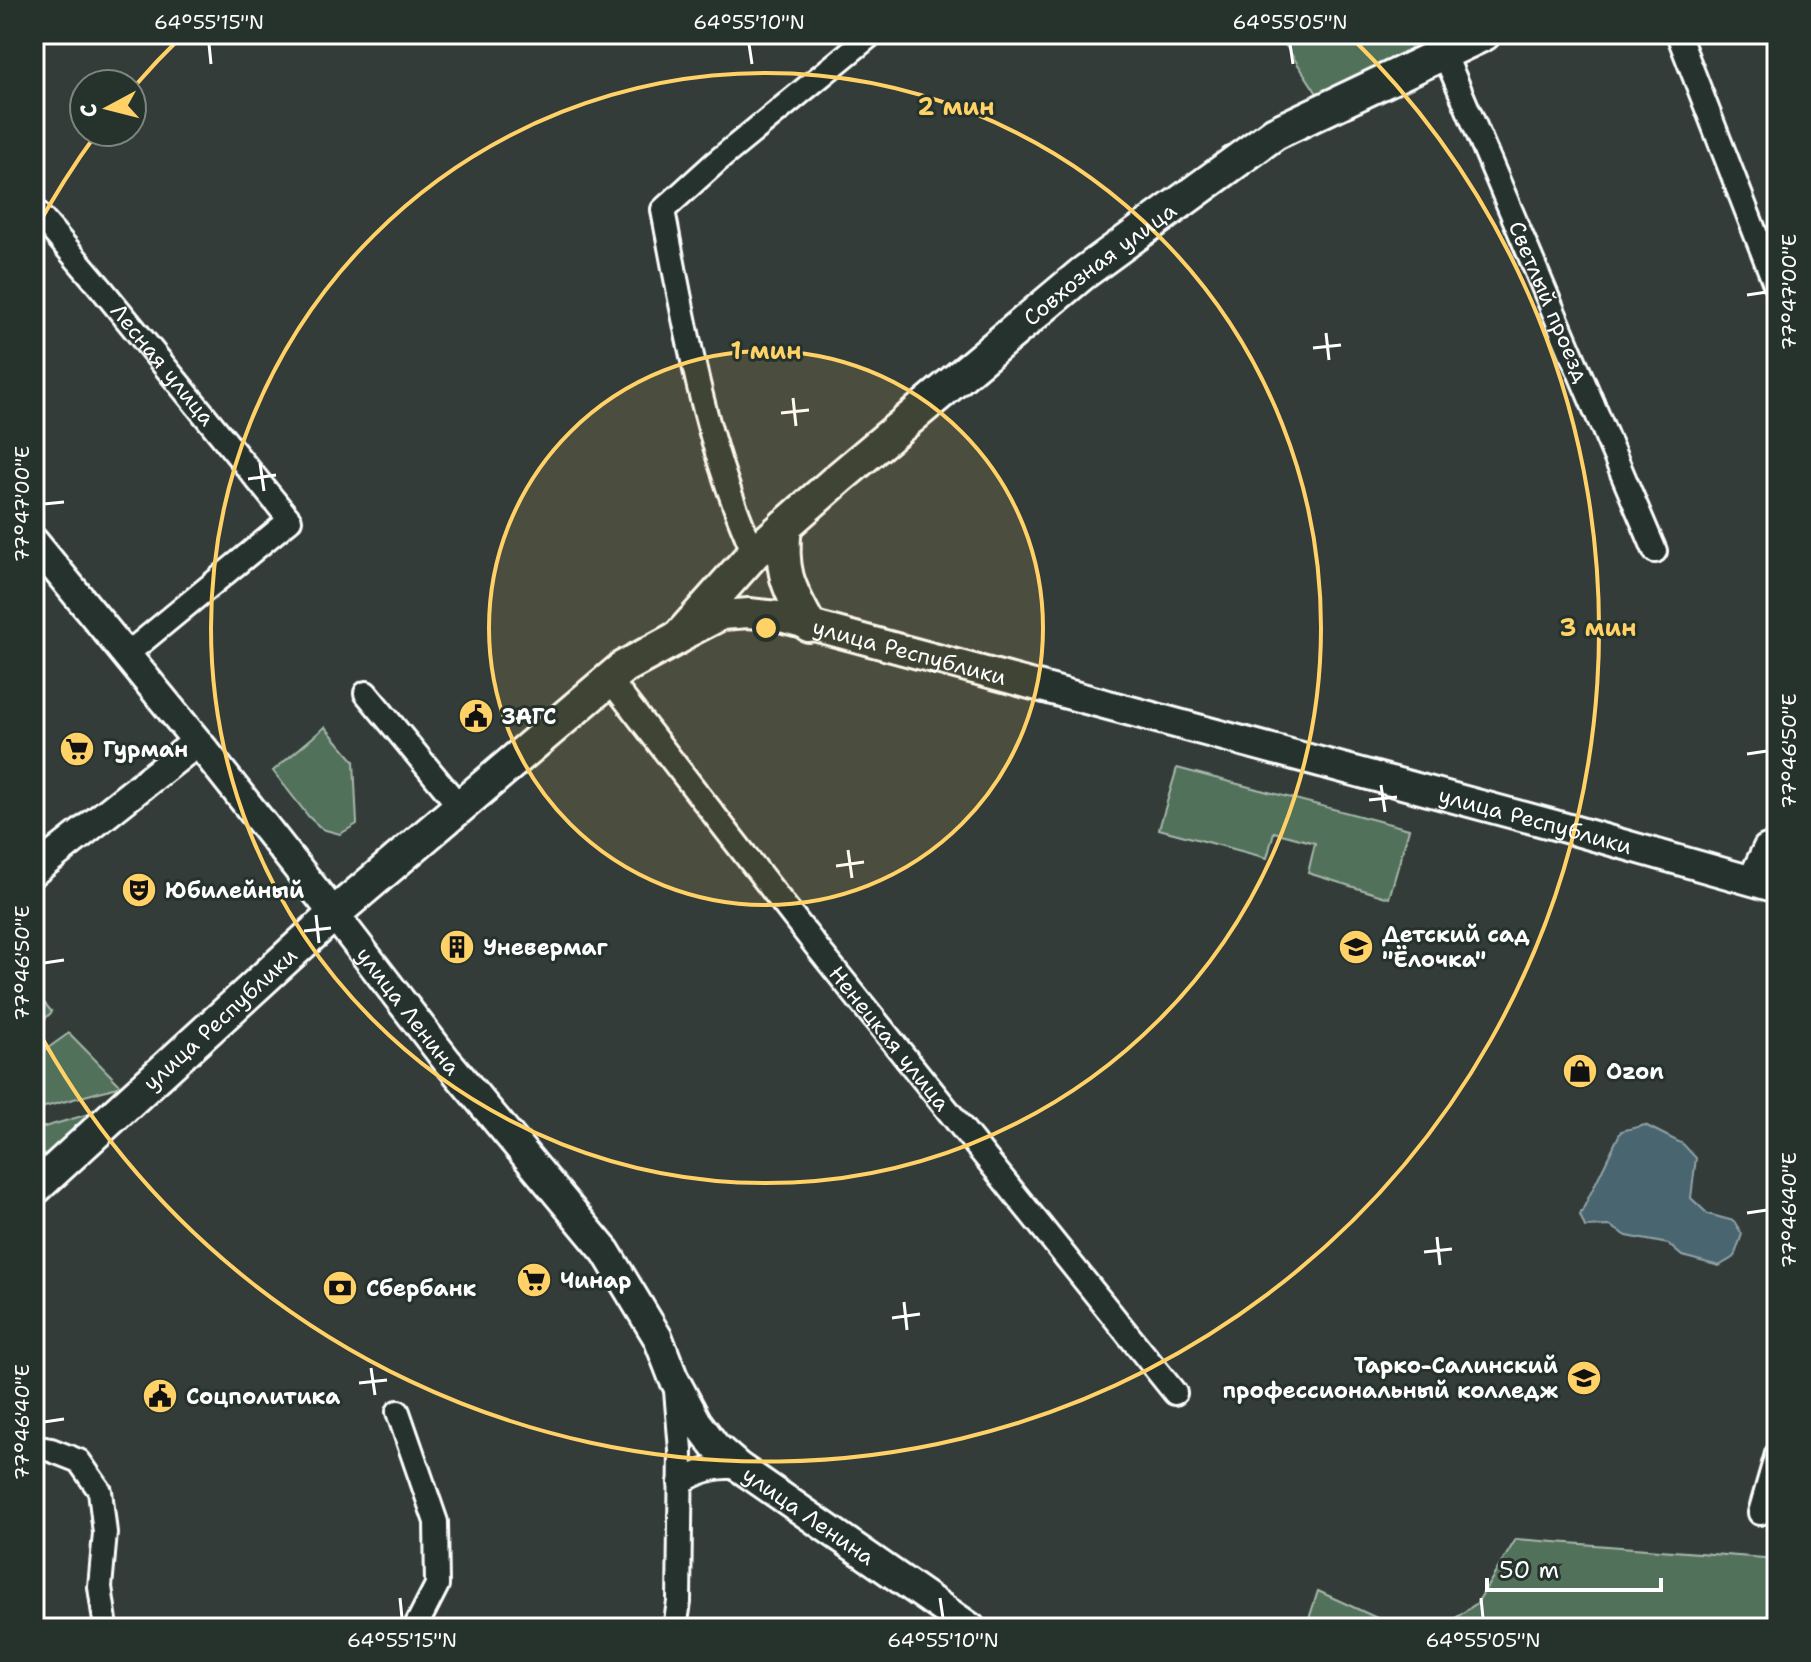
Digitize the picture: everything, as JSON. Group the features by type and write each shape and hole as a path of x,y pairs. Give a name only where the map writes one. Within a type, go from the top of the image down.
{"main road":[{"name":"Совхозная улица","path":"679,637 754,553 785,525 1082,274 1275,133 1484,34"},
{"path":"785,525 782,551 785,573 809,625"},
{"name":"улица Республики","path":"34,1189 334,914 609,679 624,667 679,637"}],"street":[{"path":"754,553 738,519 720,465 688,341 663,210 716,162 872,34"},
{"path":"1678,34 1777,289"},
{"name":"Светлый проезд","path":"1444,53 1655,551"},
{"name":"Лесная улица","path":"34,209 290,520 126,655"},
{"name":"улица Ленина","path":"34,542 334,914 447,1061 606,1252 658,1338 673,1377 697,1422 715,1446 739,1467 971,1628"},
{"name":"улица Республики","path":"679,637 722,615 749,613 777,616 1562,827 1777,888"},
{"name":"Ненецкая улица","path":"609,679 819,950 1175,1393"},
{"path":"366,693 460,807"},
{"path":"34,871 197,742"},
{"path":"1749,880 1765,847 1777,842"},
{"name":"улица Ленина","path":"673,1377 678,1400 681,1450 679,1602 675,1628"},
{"path":"398,1412 436,1522 437,1585 415,1628"},
{"path":"34,1447 79,1461 100,1491 105,1533 100,1587 106,1628"},
{"path":"1760,1513 1777,1454"},
{"path":"680,1483 709,1468 739,1467"}],"green space":[{"path":"1278,34 1446,34 1318,95"},
{"path":"325,727 354,761 357,824 340,834 322,829 309,817 273,771"},
{"path":"1177,768 1409,829 1389,898 1308,873 1315,843 1274,832 1267,858 1159,829"},
{"path":"34,991 52,1012 34,1029"},
{"path":"69,1033 121,1086 34,1110 34,1058"},
{"path":"113,1107 34,1177 34,1130"},
{"path":"1516,1539 1777,1559 1777,1628 1441,1628 1477,1603"},
{"path":"1318,1591 1399,1628 1306,1628"}],"water":[{"path":"1645,1125 1683,1144 1696,1158 1691,1198 1708,1214 1734,1221 1742,1234 1734,1257 1719,1266 1682,1256 1668,1244 1627,1236 1610,1226 1585,1227 1580,1215 1621,1131"}],"place":[{"name":"ЗАГС","path":"476,716"},
{"name":"Гурман","path":"77,749"},
{"name":"Юбилейный","path":"139,890"},
{"name":"Уневермаг","path":"457,947"},
{"name":"Детский сад \"Ёлочка\"","path":"1356,947"},
{"name":"Ozon","path":"1580,1071"},
{"name":"Чинар","path":"534,1280"},
{"name":"Сбербанк","path":"340,1288"},
{"name":"Тарко-Салинский профессиональный колледж","path":"1584,1378"},
{"name":"Соцполитика","path":"160,1396"}]}
